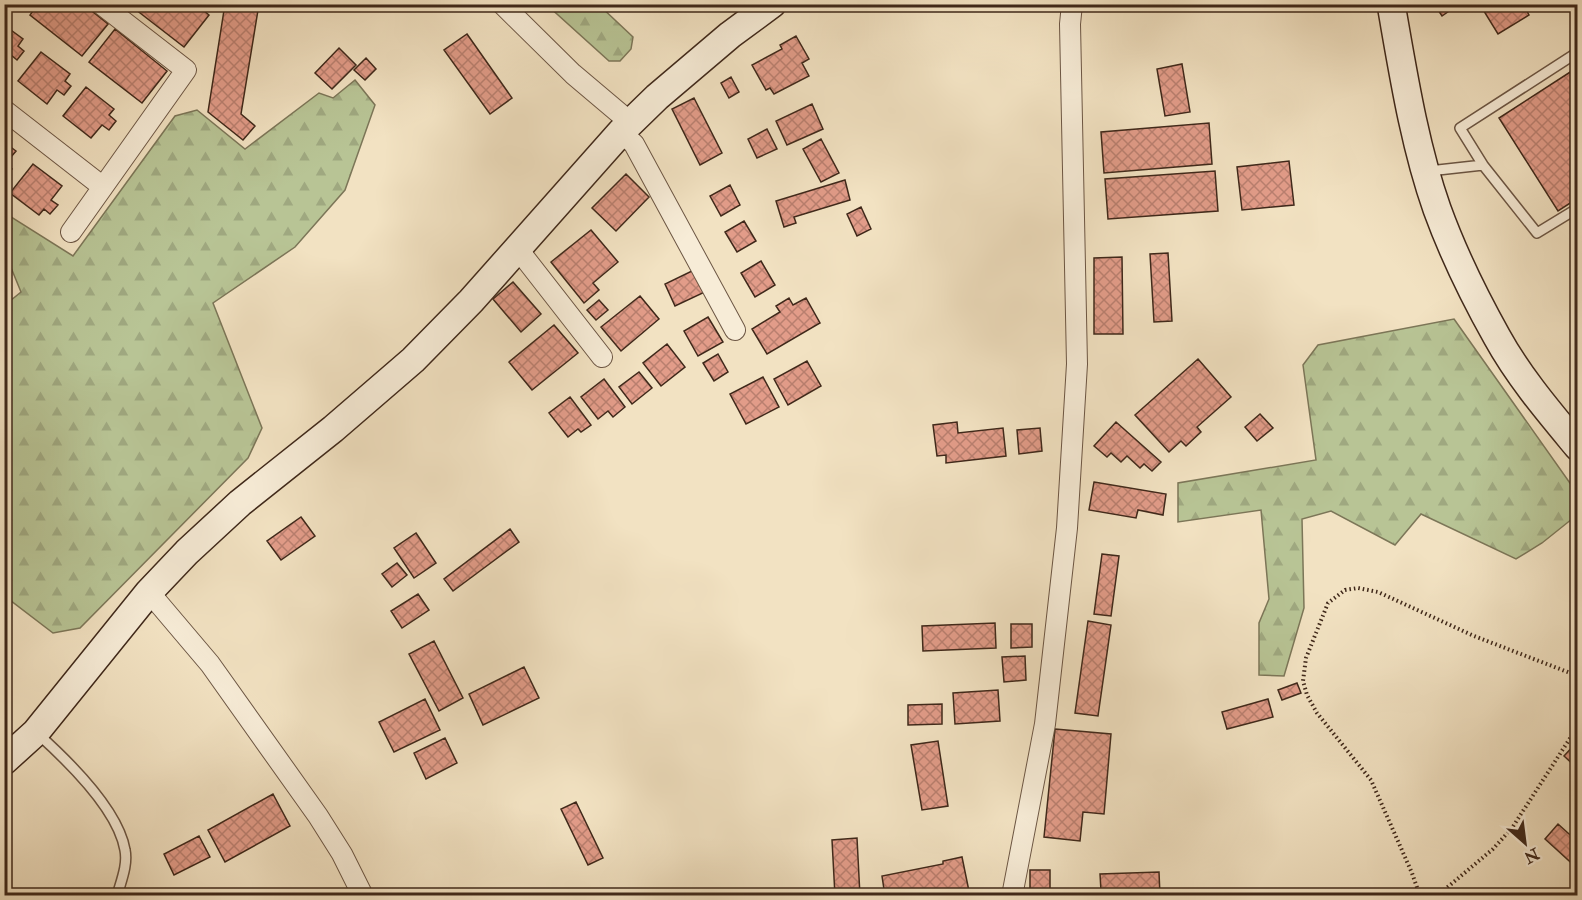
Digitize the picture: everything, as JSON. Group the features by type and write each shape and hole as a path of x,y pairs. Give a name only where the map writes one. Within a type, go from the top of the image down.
{"street":[{"path":"71,232 186,70 101,4"},
{"path":"502,4 626,127 735,330"},
{"path":"4,761 36,732 149,592 187,552 240,503 333,429 413,360 471,301 626,127 714,48 772,4"},
{"path":"1012,896 1045,724 1067,528 1077,364 1070,24 1072,4"},
{"path":"1390,4 1426,172 1437,208 1465,276 1498,339 1532,390 1578,447"},
{"path":"4,110 104,186"},
{"path":"517,248 602,357"},
{"path":"149,592 210,664 318,816 342,854 363,896"}],"lane":[{"path":"1578,52 1460,128 1483,165 1537,233 1578,208"},
{"path":"1426,172 1483,165"},
{"path":"36,732 71,764 109,814 121,834 126,852 125,868 117,896"}],"path":[{"path":"1420,896 1371,780 1317,713 1307,695 1303,681 1306,658 1328,603 1345,590 1358,588 1378,592 1474,636 1578,676"},
{"path":"1437,896 1493,849 1512,828 1578,726"}],"green space":[{"path":"547,5 599,5 633,37 631,49 620,61 609,61"},
{"path":"355,80 375,105 345,190 295,247 213,303 262,428 248,458 80,628 53,633 5,598 5,305 21,292 5,253 5,213 73,256 175,116 197,110 245,149 319,93 333,98"},
{"path":"1454,319 1577,493 1577,515 1542,543 1516,559 1421,514 1395,545 1331,511 1302,519 1304,608 1284,676 1259,675 1259,623 1269,599 1261,510 1178,522 1178,483 1316,460 1303,365 1318,345"}],"building":[{"path":"38,4 83,4 108,24 82,56 30,15"},
{"path":"133,4 196,4 209,15 184,47 131,6"},
{"path":"225,4 259,4 241,114 255,126 243,140 208,112"},
{"path":"1434,4 1459,4 1442,16"},
{"path":"1488,4 1523,4 1529,15 1498,34 1482,8"},
{"path":"4,25 23,39 18,46 24,51 17,60 11,55 4,63"},
{"path":"115,29 167,71 142,103 89,62"},
{"path":"467,34 512,98 490,114 444,50"},
{"path":"796,36 809,59 802,63 809,76 774,94 770,88 766,90 752,65 782,49 780,45"},
{"path":"339,48 356,65 332,89 315,73"},
{"path":"41,52 70,74 65,81 71,86 64,95 57,90 47,104 18,81"},
{"path":"366,58 376,69 365,80 354,70"},
{"path":"1182,64 1190,112 1165,116 1157,69"},
{"path":"1578,67 1578,198 1558,211 1499,118"},
{"path":"731,77 739,92 729,98 721,83"},
{"path":"86,87 114,109 109,115 116,121 109,130 102,125 91,138 63,116"},
{"path":"694,98 722,153 700,165 672,109"},
{"path":"812,104 823,129 787,145 776,121"},
{"path":"1209,123 1212,164 1104,173 1101,132"},
{"path":"767,129 777,149 757,158 748,139"},
{"path":"821,139 839,173 821,182 803,149"},
{"path":"4,142 16,151 5,164 12,169 5,178"},
{"path":"1289,161 1294,205 1242,210 1237,167"},
{"path":"33,164 62,186 51,200 58,205 50,214 44,209 39,215 10,193"},
{"path":"1215,171 1218,211 1108,219 1105,179"},
{"path":"626,174 649,197 616,231 592,208"},
{"path":"845,180 850,200 794,217 796,223 784,227 776,201"},
{"path":"730,185 740,205 721,216 710,196"},
{"path":"861,207 871,229 857,236 847,214"},
{"path":"744,221 756,241 737,252 725,232"},
{"path":"591,230 618,262 593,283 599,290 584,303 551,262"},
{"path":"1168,253 1172,321 1154,322 1150,254"},
{"path":"1122,257 1123,334 1094,334 1094,258"},
{"path":"761,261 775,285 755,297 741,273"},
{"path":"696,269 707,291 675,306 665,284"},
{"path":"513,282 541,314 521,332 493,299"},
{"path":"640,296 659,319 621,351 601,327"},
{"path":"789,298 793,305 806,298 820,323 767,354 752,329 780,312 776,306"},
{"path":"599,300 608,310 596,320 587,310"},
{"path":"708,317 723,342 698,356 684,331"},
{"path":"554,325 578,353 532,390 509,362"},
{"path":"667,344 685,367 661,386 643,363"},
{"path":"718,354 728,372 714,381 703,363"},
{"path":"1198,359 1231,397 1197,427 1201,432 1186,446 1181,441 1169,452 1135,415"},
{"path":"807,361 821,386 788,405 774,379"},
{"path":"639,372 652,388 632,404 619,387"},
{"path":"763,377 779,407 746,424 730,394"},
{"path":"604,379 625,407 613,417 608,411 598,419 581,397"},
{"path":"570,397 591,425 581,432 578,429 568,437 549,413"},
{"path":"1260,414 1273,428 1257,441 1245,427"},
{"path":"957,422 958,433 1003,428 1006,456 946,463 946,455 937,456 933,425"},
{"path":"1116,422 1161,462 1152,471 1144,464 1140,468 1127,456 1121,462 1111,453 1107,457 1094,446"},
{"path":"1040,428 1042,451 1019,454 1017,430"},
{"path":"1094,482 1166,494 1163,515 1138,510 1136,518 1089,510"},
{"path":"301,517 315,536 281,560 267,541"},
{"path":"510,529 519,542 453,591 444,579"},
{"path":"416,533 436,563 414,578 394,548"},
{"path":"1102,554 1119,556 1111,616 1094,614"},
{"path":"397,563 407,575 392,587 382,574"},
{"path":"418,594 429,610 402,628 391,611"},
{"path":"1088,621 1111,625 1098,716 1075,713"},
{"path":"995,623 996,648 923,651 922,626"},
{"path":"1011,624 1032,624 1032,647 1011,648"},
{"path":"434,641 463,698 439,711 409,654"},
{"path":"1025,656 1026,680 1004,682 1002,657"},
{"path":"524,667 539,698 483,725 469,694"},
{"path":"1297,683 1301,693 1282,700 1278,690"},
{"path":"998,690 1000,721 955,724 953,693"},
{"path":"425,699 440,730 394,752 379,722"},
{"path":"1268,699 1273,717 1227,729 1222,712"},
{"path":"942,704 942,724 908,725 908,705"},
{"path":"1055,729 1111,734 1104,814 1083,812 1080,841 1044,837"},
{"path":"445,738 457,763 426,779 414,753"},
{"path":"938,741 948,806 922,810 911,745"},
{"path":"1578,741 1578,769 1564,756"},
{"path":"273,794 290,826 225,862 208,830"},
{"path":"576,802 603,858 588,865 561,809"},
{"path":"1558,824 1578,842 1578,869 1545,839"},
{"path":"199,836 210,857 174,875 164,854"},
{"path":"857,838 860,896 835,896 832,840"},
{"path":"962,857 970,896 885,896 882,876 943,864 943,861"},
{"path":"1030,870 1050,870 1050,896 1030,896"},
{"path":"1159,872 1160,896 1070,896 1070,892 1101,891 1100,874"}]}
